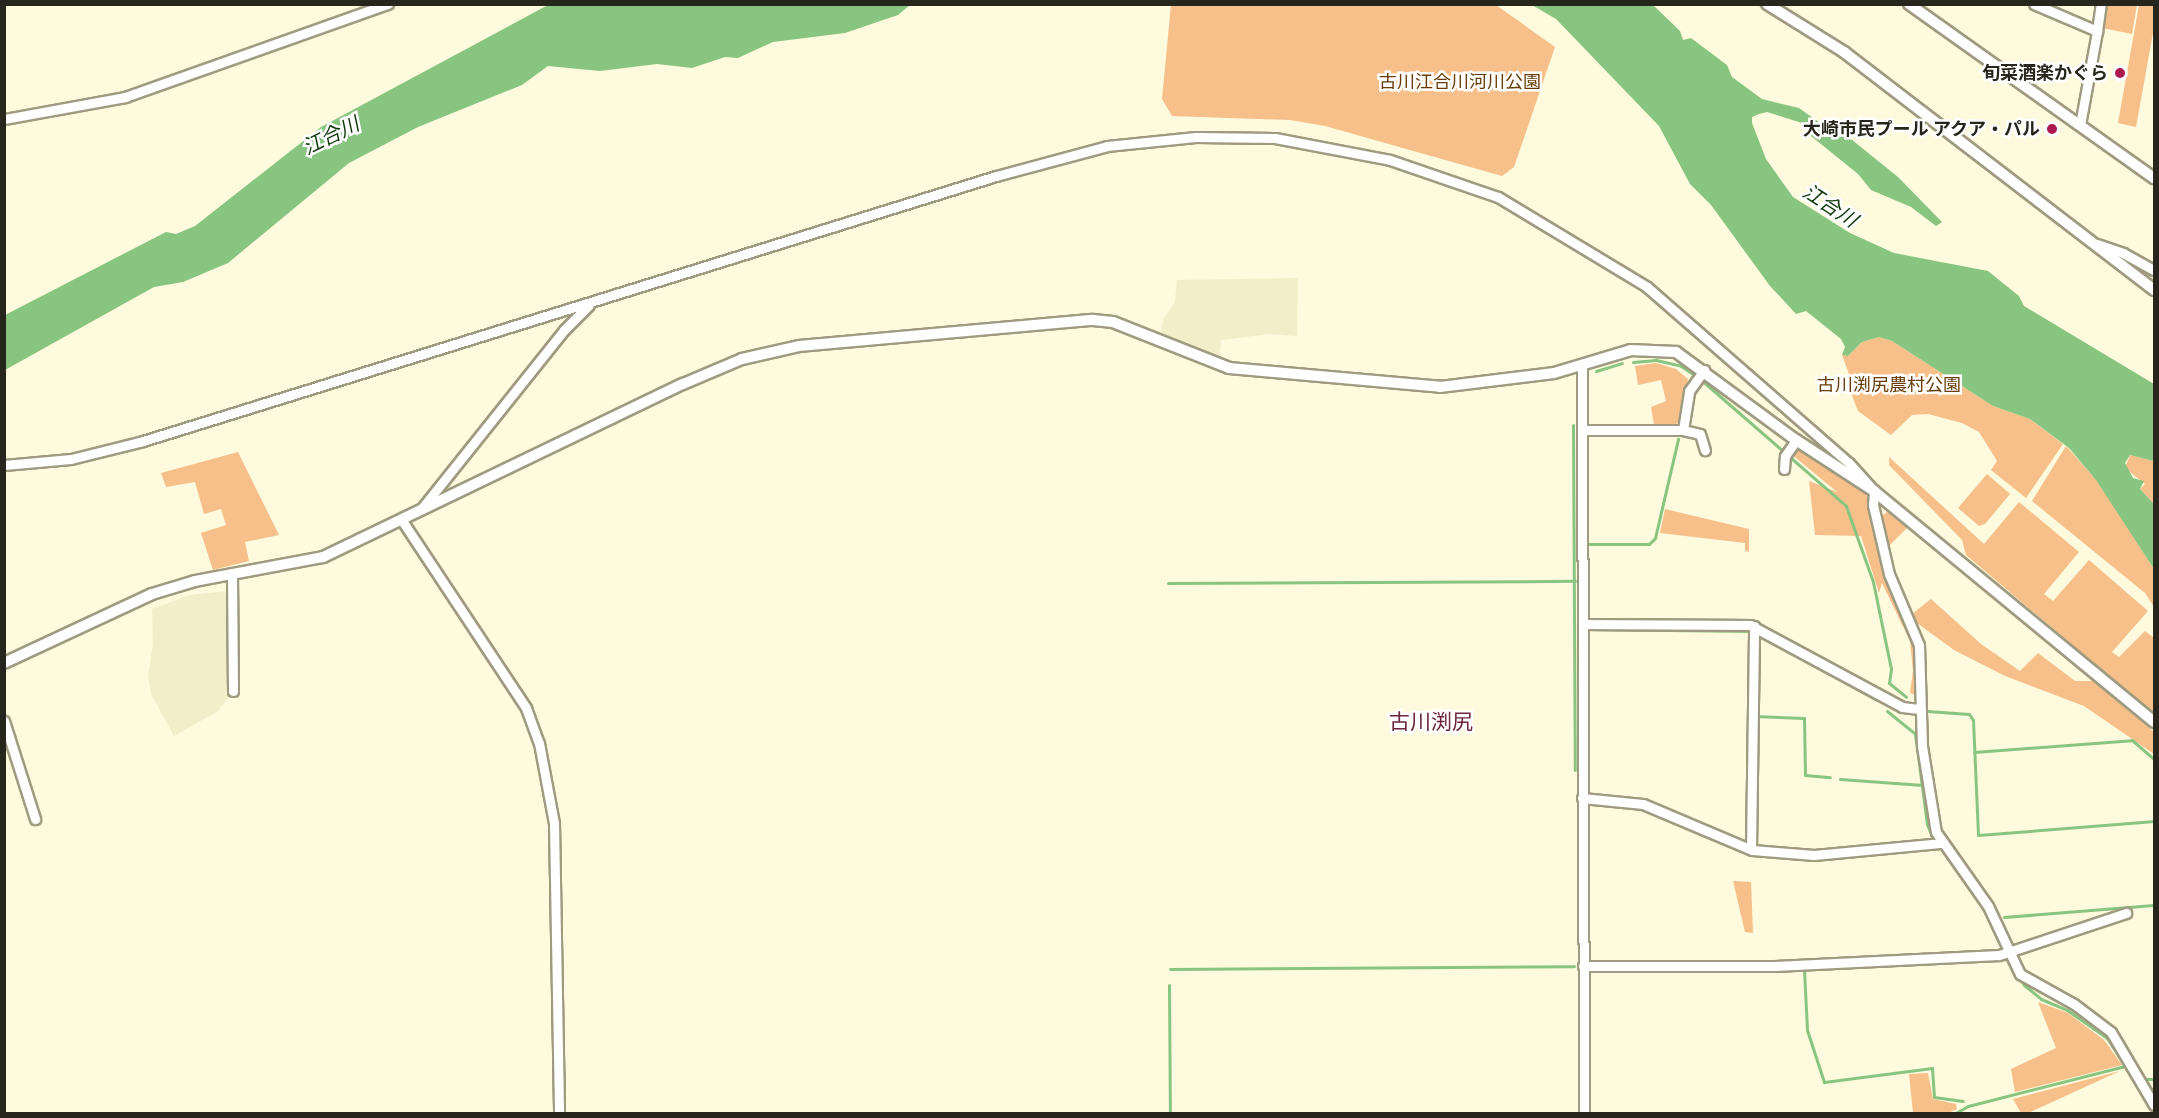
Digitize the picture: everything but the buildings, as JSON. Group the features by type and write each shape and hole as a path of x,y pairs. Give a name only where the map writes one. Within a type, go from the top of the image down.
{"street":[{"path":"4,119 125,97 388,4"},
{"path":"1767,4 1844,52 2154,290"},
{"path":"1910,4 2154,178"},
{"path":"2034,4 2097,30"},
{"path":"2080,125 2101,4"},
{"path":"4,465 71,459 143,441 345,376 591,304 996,176 1107,146 1196,137 1307,143 1390,160 1498,197 1560,231 1647,287 1850,463 1874,491 2154,722"},
{"path":"2095,244 2123,253 2154,270"},
{"path":"422,508 478,443 564,330 591,304"},
{"path":"4,663 152,594 195,581 232,576 323,557 716,369 798,346 1094,320 1128,327 1229,368 1261,373 1440,387 1554,373 1647,348 1676,352 1703,371 1790,448 1874,491"},
{"path":"1582,365 1584,1113"},
{"path":"1683,430 1693,381 1703,371"},
{"path":"1582,430 1683,430 1700,434 1705,450"},
{"path":"1784,469 1790,448"},
{"path":"1874,491 1873,505 1889,573 1919,645 1919,709 1931,820 1942,843 1988,906 2010,952 2028,981 2074,1004 2111,1032 2154,1105"},
{"path":"401,519 525,708 538,743 554,823 559,1113"},
{"path":"232,576 233,691"},
{"path":"1583,624 1754,630 1902,707 1919,709"},
{"path":"1751,849 1754,630"},
{"path":"4,721 35,819"},
{"path":"1582,798 1643,804 1751,849 1814,855 1942,843"},
{"path":"1584,966 1775,966 2010,952 2126,914"}],"shaded area":[{"path":"1298,278 1297,336 1269,334 1221,340 1219,359 1161,335 1163,320 1175,302 1177,280"},
{"path":"227,591 229,697 218,711 174,736 151,694 148,676 153,644 152,609 190,595"}],"green space":[{"name":"古川江合川河川公園","path":"1171,5 1496,5 1555,47 1514,167 1502,176 1325,126 1290,120 1172,116 1162,99"},
{"path":"2106,5 2137,5 2132,34 2102,28"},
{"path":"2139,5 2154,5 2154,27 2136,127 2118,123"},
{"name":"古川渕尻農村公園","path":"1879,337 1892,341 1993,406 2030,419 2063,444 2026,498 1991,470 1997,461 1979,432 1962,423 1928,414 1912,415 1891,435 1858,411 1847,383 1849,374 1842,355 1848,356 1862,342"},
{"path":"1656,363 1676,369 1688,379 1679,422 1674,425 1654,425 1651,407 1666,401 1661,380 1638,385 1635,366"},
{"path":"1795,446 1866,493 1885,573 1916,648 1915,695 1910,693 1913,671 1910,641 1882,583 1879,593 1861,536 1815,535 1809,481 1837,492 1790,453"},
{"path":"2066,446 2098,482 2154,569 2154,607 2145,593 2032,501"},
{"path":"238,452 279,535 245,542 249,561 213,570 201,533 226,525 221,509 204,514 195,482 166,487 161,473"},
{"path":"2130,455 2154,461 2154,504 2140,489 2145,484 2125,468"},
{"path":"1889,457 1984,544 2019,502 2079,552 2044,594 2053,601 2089,560 2148,611 2112,652 2119,657 2145,631 2154,638 2154,714 1966,555 1962,540 1889,465"},
{"path":"1987,474 2010,494 1985,524 1979,526 1958,508"},
{"path":"1665,509 1749,529 1749,552 1745,551 1745,543 1660,533"},
{"path":"1887,512 1907,528 1889,546 1880,517"},
{"path":"1931,599 1981,644 2020,671 2038,653 2075,681 2093,681 2154,732 2154,754 2084,706 2005,676 1954,650 1917,623 1912,614"},
{"path":"1733,881 1751,882 1753,933 1745,932"},
{"path":"2038,1002 2068,1013 2104,1040 2122,1065 2015,1092 2011,1069 2056,1048"},
{"path":"2120,1071 2028,1113 2021,1113 2013,1099"},
{"path":"1928,1073 1933,1099 1956,1104 1957,1109 1948,1113 1913,1113 1909,1074"}],"water":[{"name":"江合川","path":"548,5 910,5 898,15 845,33 773,42 738,58 725,57 692,68 657,64 600,71 548,66 522,85 418,127 349,163 228,263 183,282 154,287 5,370 5,315 166,232 176,234 195,226 321,127"},
{"path":"1532,5 1653,5 1680,31 1683,40 1691,38 1727,65 1732,77 1762,99 1799,108 1823,125 1841,131 1898,177 1942,222 1936,226 1911,207 1871,190 1858,174 1811,136 1802,123 1767,112 1752,117 1752,123 1766,159 1793,197 1850,233 1894,253 1988,271 2019,296 2024,306 2154,384 2154,461 2130,455 2125,463 2133,478 2144,481 2140,489 2154,504 2154,569 2096,480 2069,448 2030,419 1993,406 1892,341 1879,337 1862,342 1848,356 1842,355 1845,347 1841,339 1806,311 1796,314 1770,286 1711,205 1690,184 1659,126 1556,19"}],"waterway":[{"path":"1633,362 1656,360 1681,366 1699,378 1846,506 1873,582 1891,669 1889,683 1906,697"},
{"path":"1596,371 1622,363"},
{"path":"1573,425 1575,770"},
{"path":"1587,544 1649,544 1655,538 1678,439"},
{"path":"1168,583 1575,581"},
{"path":"1588,629 1749,631 1749,702"},
{"path":"1822,669 1877,700"},
{"path":"1887,711 1915,734 1927,824 1933,839"},
{"path":"1927,711 1969,714 1973,720 1978,835 2154,821"},
{"path":"1754,716 1804,718 1805,775 1830,777"},
{"path":"1974,752 2132,740 2154,759"},
{"path":"1840,779 1923,785"},
{"path":"1684,826 1694,830"},
{"path":"1703,835 1747,852"},
{"path":"1941,848 1948,857"},
{"path":"2004,917 2154,905"},
{"path":"1996,933 2001,945"},
{"path":"2008,962 2024,985 2041,999 2067,1010 2107,1038 2138,1086"},
{"path":"1170,969 1574,966"},
{"path":"1804,970 1807,1030 1824,1082 1932,1068 1934,1097 1963,1101"},
{"path":"1169,985 1170,1114"},
{"path":"1954,1114 1968,1106 2125,1066"},
{"path":"2144,1079 2154,1079"}],"place":[{"name":"旬菜酒楽かぐら","path":"2120,73"},
{"name":"大崎市民プール アクア・パル","path":"2052,129"}],"district":[{"name":"古川渕尻","path":"1431,722"}]}
